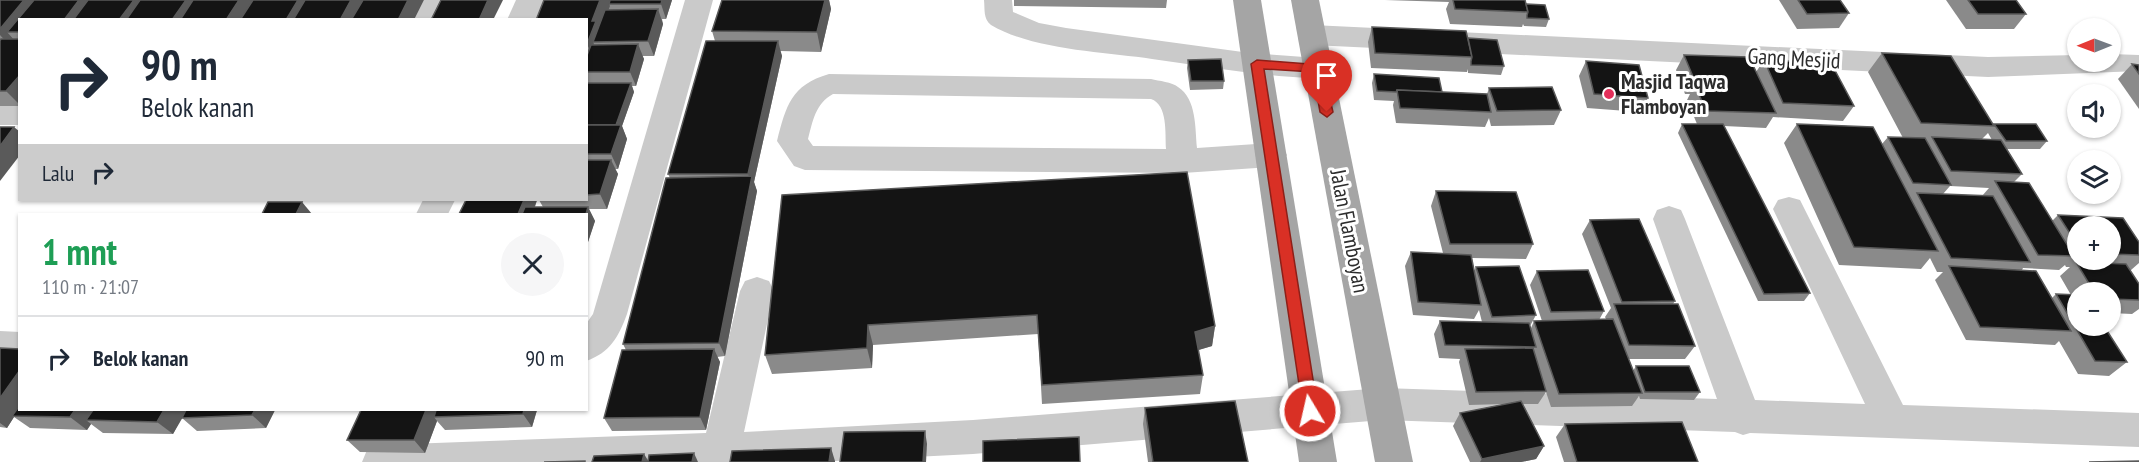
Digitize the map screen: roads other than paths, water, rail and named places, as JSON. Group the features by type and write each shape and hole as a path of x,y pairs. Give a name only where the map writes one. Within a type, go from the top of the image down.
{"main road":[{"path":"1247,0 1318,462"},
{"name":"Jalan Flamboyan","path":"1305,0 1394,462"}],"street":[{"path":"429,18 438,0"},
{"path":"522,18 530,0"},
{"path":"588,344 604,330 610,314 699,0"},
{"path":"998,0 999,17 1018,27 1075,39 1257,64 1318,68"},
{"name":"Gang Mesjid","path":"1312,35 1988,67 2133,63"},
{"path":"1183,161 1177,105 1168,94 1151,89 829,84 814,90 804,100 792,141 805,158 1183,161 1271,155"},
{"path":"0,114 18,114"},
{"path":"1789,209 1893,423"},
{"path":"1669,219 1743,418"},
{"path":"719,456 757,291"},
{"path":"0,346 18,347"},
{"path":"381,462 972,449 1383,404 2139,430"}],"place":[{"name":"Masjid Taqwa Flamboyan","path":"1609,94"}]}
